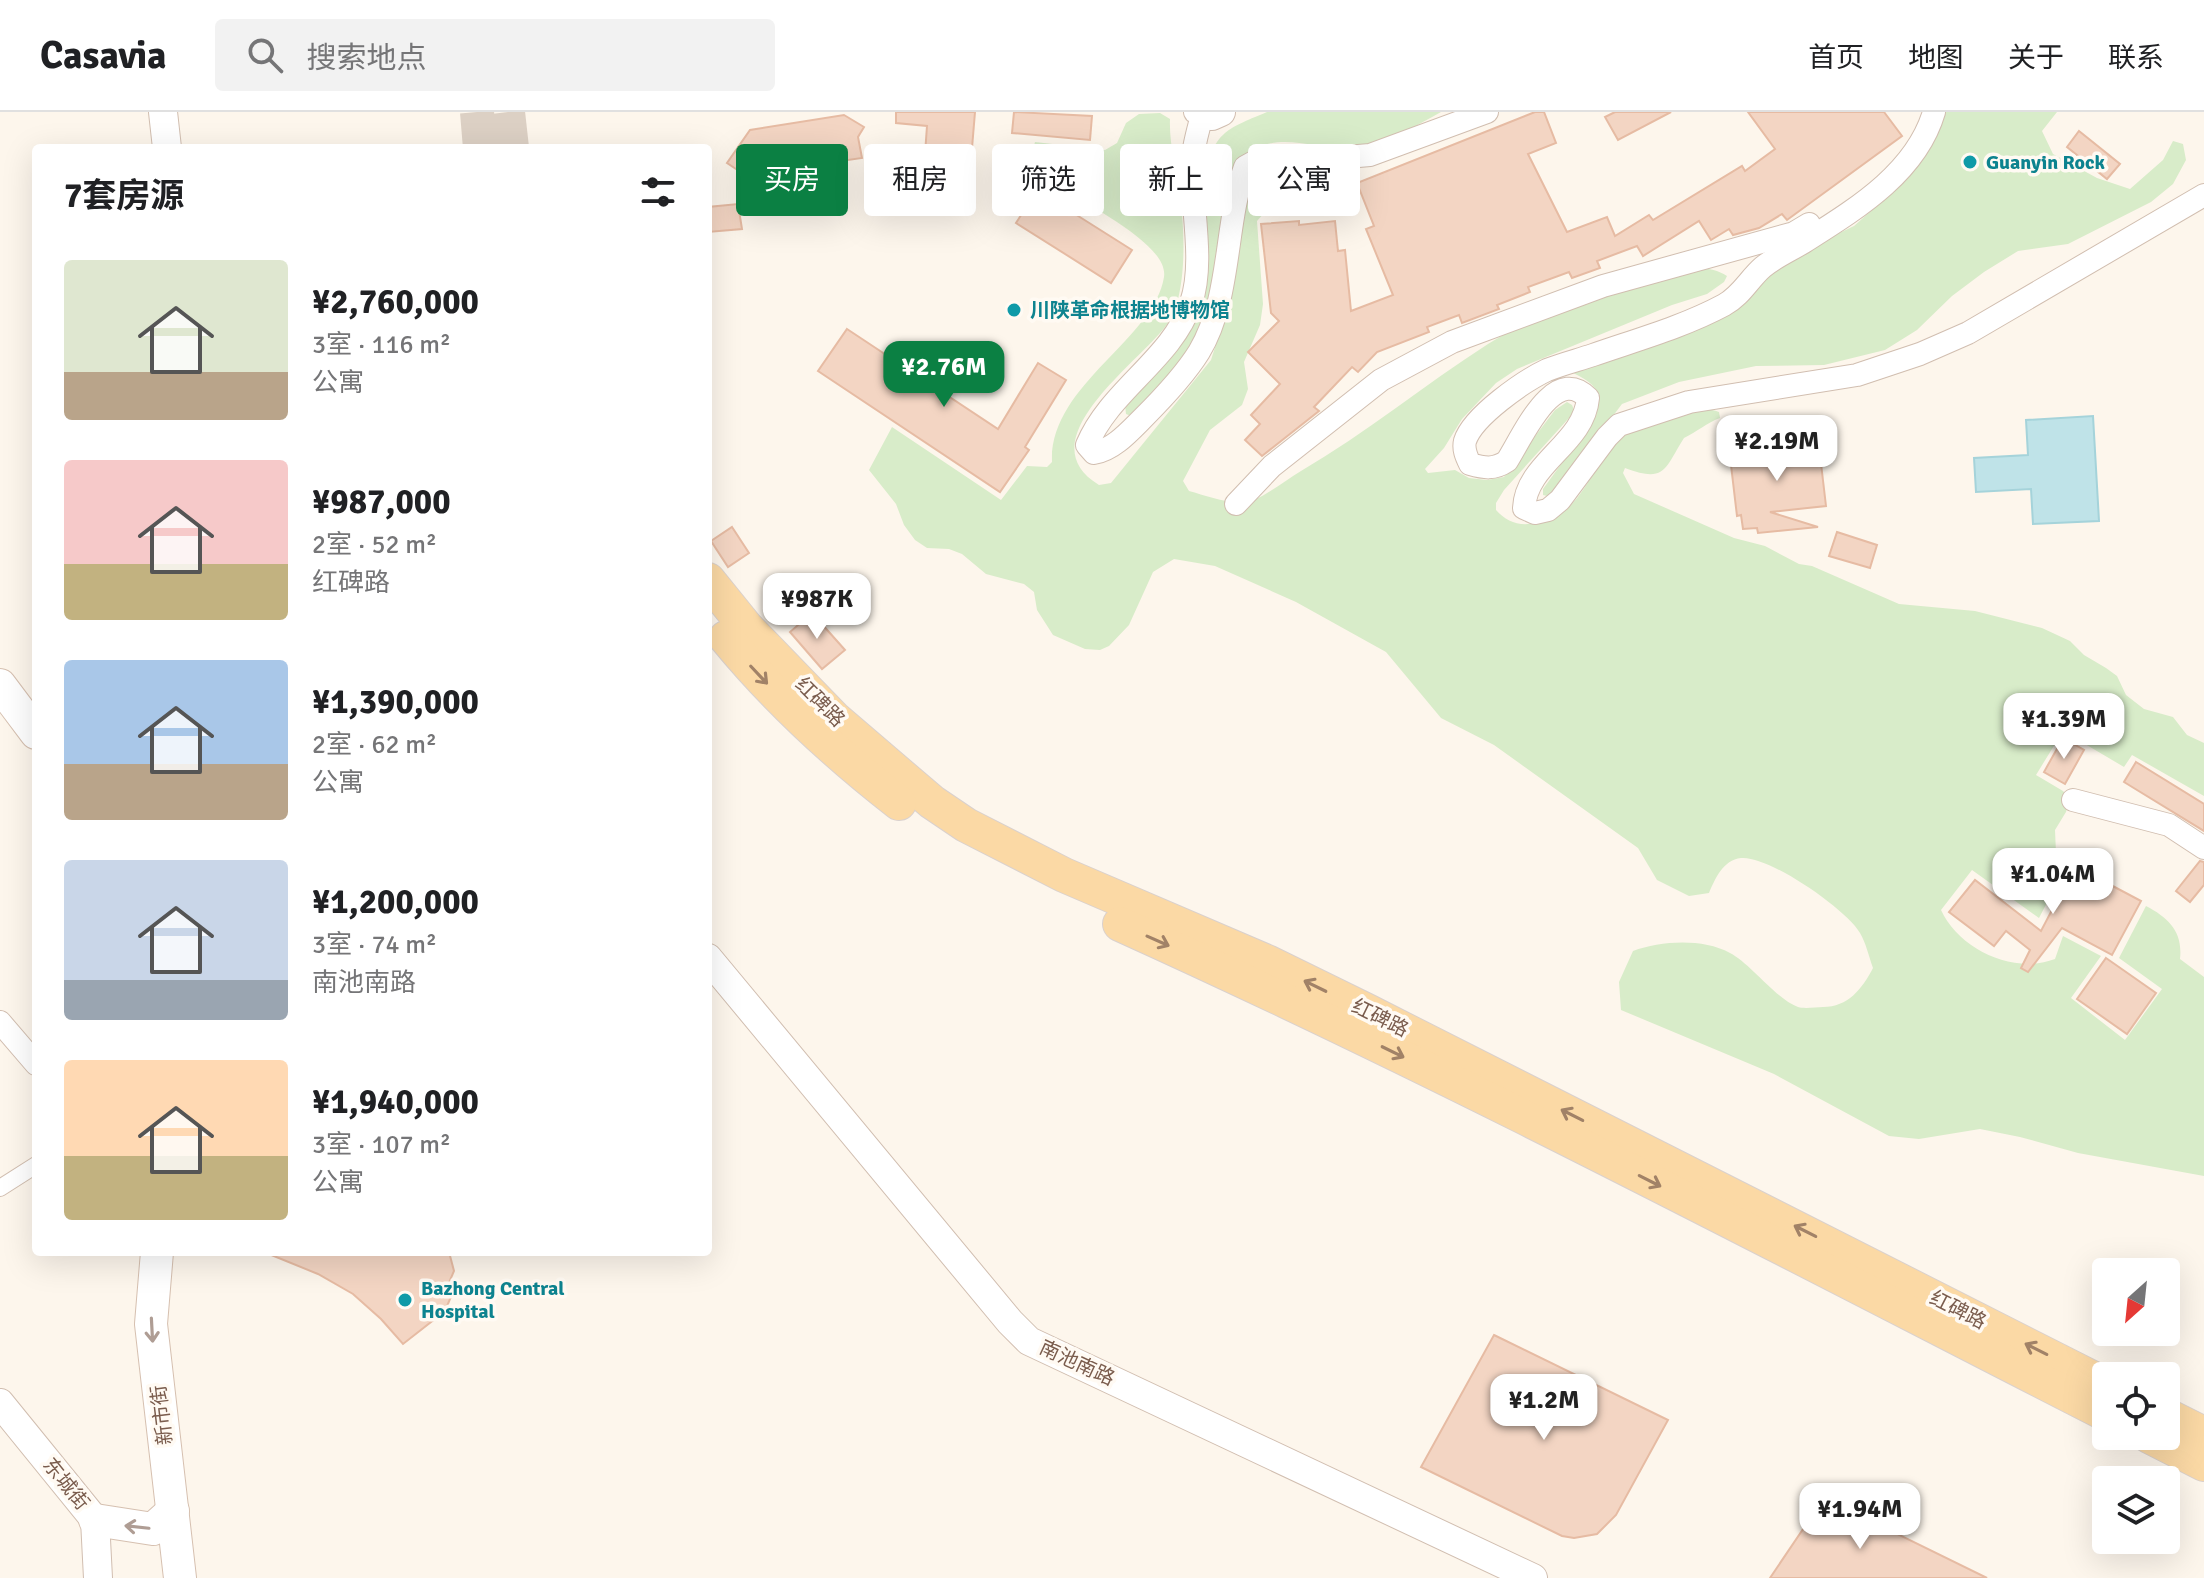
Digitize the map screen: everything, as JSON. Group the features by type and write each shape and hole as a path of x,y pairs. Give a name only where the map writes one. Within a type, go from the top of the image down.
{"main road":[{"name":"红碑路","path":"712,585 746,627 835,719 908,782 966,825 1064,875 1267,962 1353,1004 2092,1378"},
{"path":"712,620 789,707 856,769 918,819 968,852 1262,988 1519,1114 2092,1407"},
{"path":"0,685 32,728"},
{"name":"新市街","path":"157,1256 151,1324 180,1578"},
{"path":"2180,1422 2204,1434"},
{"path":"2176,1450 2204,1464"},
{"path":"95,1520 153,1529 173,1511"}],"street":[{"path":"163,112 167,144"},
{"path":"1206,113 1192,163 1196,280 1191,304 1176,333 1115,401 1094,430 1087,445 1094,453 1105,451 1134,427 1164,397 1199,352 1219,299 1238,187 1245,167 1265,156 1335,158 1370,155 1432,135 1487,112"},
{"path":"1932,121 1918,149 1903,167 1863,203 1762,268 1746,288 1726,304 1679,324 1550,369 1505,396 1465,440 1465,454 1470,464 1485,468 1499,467 1507,461 1556,390 1567,387 1581,390 1588,398 1587,413 1578,428 1534,478 1525,494 1524,508 1535,513 1548,510 1560,500 1619,425 1689,402 1857,375 1920,354 1968,333 2204,195"},
{"path":"1236,504 1272,466 1393,373 1452,342 1603,286 1794,233 1824,216 1877,176 1932,121"},
{"path":"2073,800 2169,825 2204,848"},
{"name":"南池南路","path":"712,963 1029,1341 1533,1578"},
{"path":"0,1022 32,1059"},
{"path":"0,1188 32,1168"},
{"name":"东城街","path":"0,1403 95,1520 98,1578"}],"green space":[{"path":"1267,112 1441,112 1396,136 1368,146 1281,142 1248,144 1248,155 1236,167 1232,189 1232,144 1216,144 1241,123"},
{"path":"1946,112 2057,112 2042,131 2053,154 2097,178 2130,189 2163,160 2173,141 2183,144 2186,160 2173,184 2151,202 2068,244 2018,251 1984,272 1952,296 1917,330 1885,350 1824,365 1756,366 1679,382 1622,404 1556,491 1543,495 1543,489 1596,416 1598,400 1595,389 1573,373 1691,330 1767,274 1808,248 1854,226 1907,179 1927,153"},
{"path":"1160,113 1170,119 1172,144 1120,144 1120,216 1182,216 1182,277 1168,323 1096,401 1081,424 1074,446 1079,467 1099,485 1111,483 1211,360 1248,186 1248,216 1261,216 1257,221 1263,304 1260,325 1244,362 1248,389 1242,405 1210,430 1183,481 1189,491 1221,500 1246,502 1266,494 1349,441 1488,344 1522,326 1681,270 1716,271 1727,276 1724,282 1707,294 1672,305 1517,369 1496,383 1462,419 1444,448 1425,469 1428,473 1455,470 1469,478 1487,480 1504,477 1555,410 1567,402 1574,410 1569,418 1504,490 1496,503 1496,510 1507,519 1529,524 1548,520 1574,502 1612,447 1631,431 1698,410 1719,412 1720,418 1684,438 1663,470 1649,474 1625,468 1623,473 1634,494 1899,604 1975,611 2042,628 2070,641 2084,655 2117,676 2126,695 2144,709 2173,717 2187,735 2204,743 2204,796 2132,755 2124,767 2063,731 2036,775 2063,791 2070,799 2055,830 2056,853 2068,862 2039,918 1972,870 1941,910 1960,936 1974,947 2005,961 2022,964 2055,959 2063,936 2101,956 2071,998 2125,1040 2162,989 2119,958 2146,906 2168,921 2177,934 2180,959 2204,977 2204,1176 2078,1153 1980,1129 1919,1139 1889,1136 1774,1074 1621,1010 1619,982 1633,951 1656,945 1694,943 1719,948 1738,958 1781,997 1801,1008 1840,1004 1859,990 1873,968 1862,937 1852,923 1805,885 1769,865 1741,858 1729,862 1720,871 1709,893 1689,896 1657,880 1638,848 1494,745 1441,718 1386,652 1296,602 1215,566 1174,559 1153,572 1129,625 1109,646 1100,650 1085,649 1053,635 1037,610 1034,592 1024,584 986,574 962,554 949,549 927,548 915,540 904,525 896,504 869,470 892,427 1001,500 1027,466 1047,467 1052,462 1056,435 1067,409 1083,386 1142,322 1156,300 1164,277 1162,264 1140,239 1104,214 1104,150 1117,143 1126,123 1139,114"},
{"path":"1198,216 1227,216 1210,312 1197,341 1165,383 1131,416 1126,414 1125,405 1181,337"}],"water":[{"path":"2093,416 2099,521 2033,524 2031,489 1976,492 1974,458 2028,455 2026,420"}],"building":[{"path":"896,112 975,112 972,144 926,144 927,126 896,123"},
{"path":"1014,112 1092,116 1090,140 1012,133"},
{"path":"1535,112 1544,112 1556,143 1528,154 1567,232 1607,217 1615,236 1649,215 1653,220 1742,166 1745,171 1775,149 1748,112 1884,112 1902,136 1787,220 1782,214 1759,228 1733,235 1729,229 1711,240 1699,221 1643,256 1637,246 1597,261 1600,268 1572,278 1569,272 1528,287 1530,292 1497,305 1499,309 1462,323 1459,315 1427,327 1429,332 1377,352 1358,372 1352,367 1314,407 1319,411 1262,456 1245,440 1260,424 1251,415 1280,384 1248,352 1279,321 1271,313 1261,224 1299,221 1299,225 1335,221 1338,251 1345,250 1351,311 1393,295 1366,229 1374,226 1360,191 1360,182"},
{"path":"1615,112 1671,112 1618,140 1605,117"},
{"path":"844,115 864,127 858,137 862,158 848,160 848,144 740,144 750,130"},
{"path":"2079,131 2120,164 2107,179 2067,147"},
{"path":"736,150 736,169 727,163"},
{"path":"736,204 736,216 740,216 742,229 712,232 712,207"},
{"path":"1020,216 1078,216 1132,250 1111,283 1016,223"},
{"path":"847,329 998,429 1038,363 1066,380 1025,447 1029,450 1000,492 818,371"},
{"path":"1799,437 1800,443 1814,441 1815,456 1820,455 1826,506 1770,512 1818,527 1758,533 1757,528 1743,529 1741,515 1737,516 1731,465 1736,464 1734,450 1748,448 1748,443"},
{"path":"732,527 749,553 728,567 712,540"},
{"path":"1837,532 1877,545 1870,568 1829,556"},
{"path":"812,613 845,650 822,669 790,632"},
{"path":"2063,738 2084,750 2065,784 2044,772"},
{"path":"2136,762 2204,804 2204,831 2124,782"},
{"path":"2200,861 2204,862 2204,885 2190,902 2176,891"},
{"path":"2075,866 2141,901 2112,955 2062,928 2028,972 2021,968 2030,950 2006,931 1994,946 1949,912 1975,880 2041,931"},
{"path":"2106,958 2156,993 2127,1034 2077,999"},
{"name":"Bazhong Central Hospital","path":"274,1256 450,1256 454,1271 448,1285 455,1287 445,1311 403,1344 353,1294 318,1274"},
{"path":"1494,1335 1668,1420 1616,1515 1597,1534 1574,1538 1562,1536 1421,1467"},
{"path":"1824,1498 1987,1578 1770,1578"}],"tunnel":[{"path":"477,112 480,144"},
{"path":"508,112 512,144"}],"place":[{"name":"Guanyin Rock","path":"1970,162"},
{"name":"川陕革命根据地博物馆","path":"1014,310"},
{"name":"Bazhong Central Hospital","path":"405,1300"}]}
